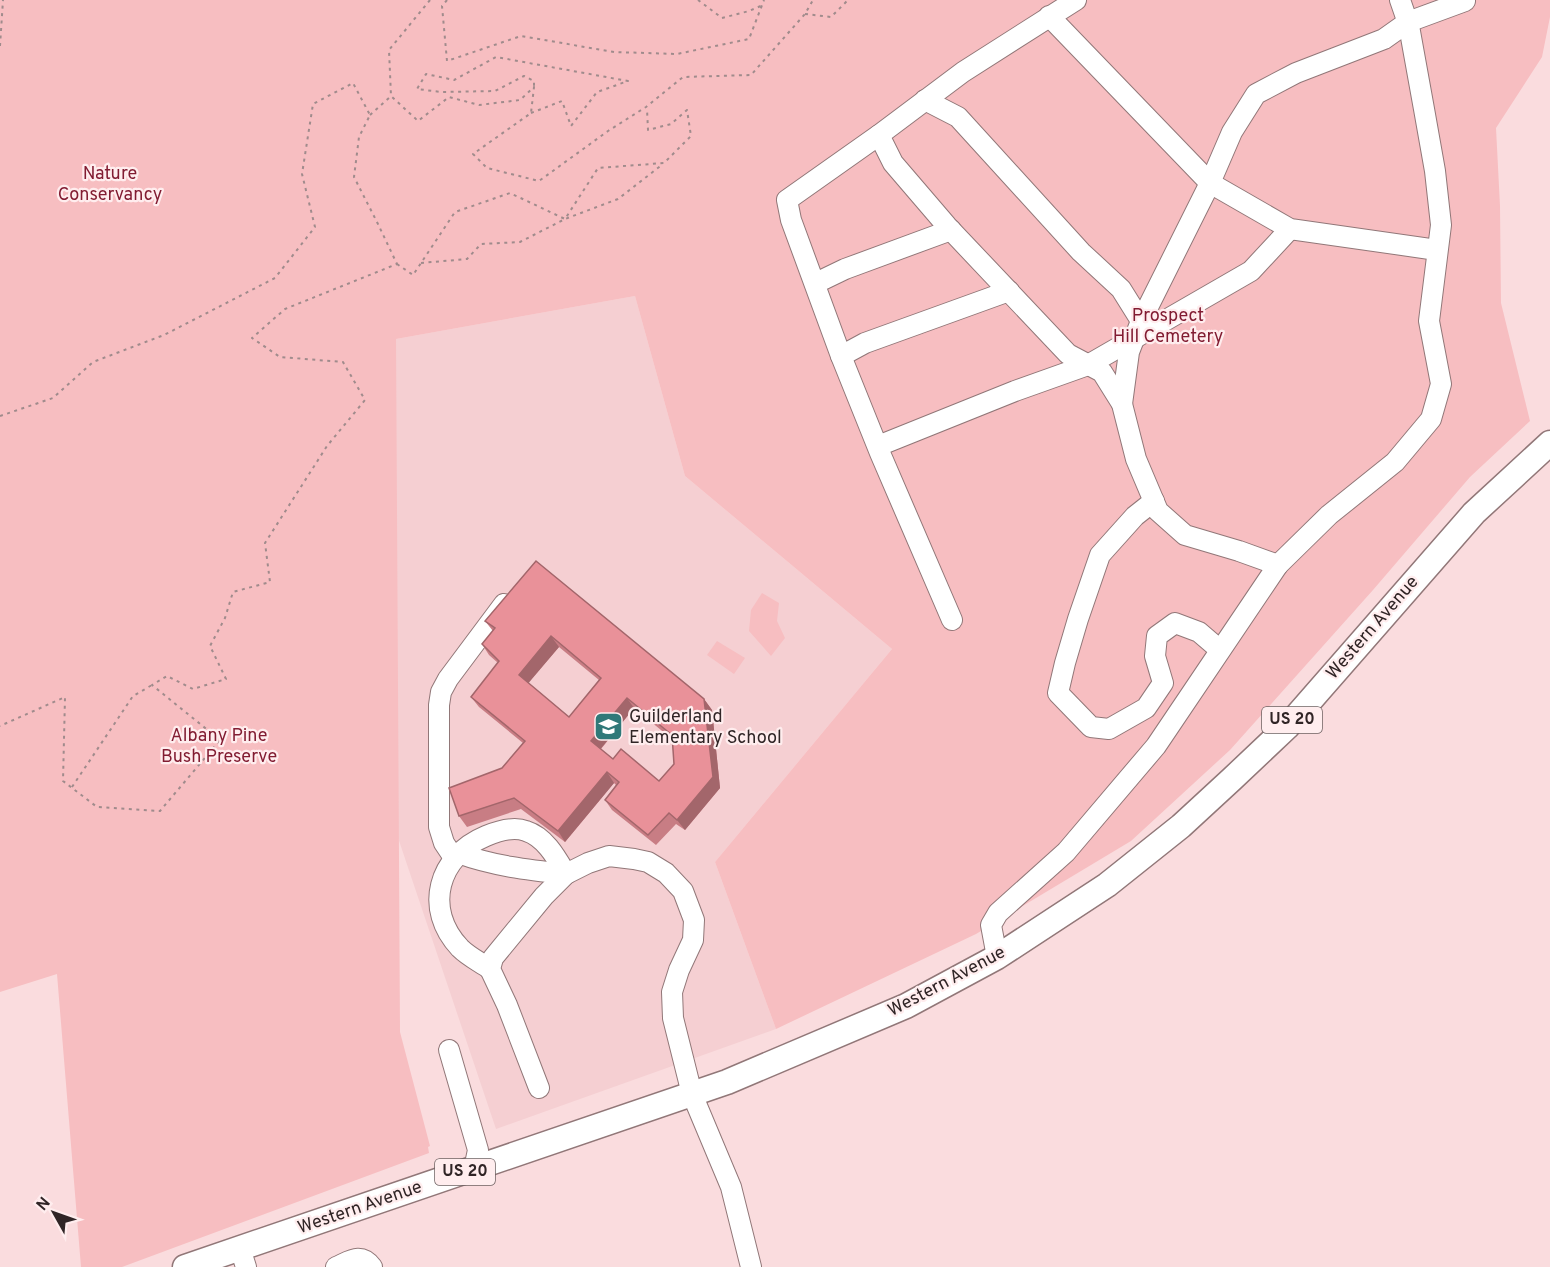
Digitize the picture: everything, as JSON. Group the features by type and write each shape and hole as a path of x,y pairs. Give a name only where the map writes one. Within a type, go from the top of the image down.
{"main road":[{"name":"Western Avenue","path":"185,1267 243,1257 474,1169 727,1082 906,1006 997,957 1107,885 1181,826 1232,779 1287,727 1474,513 1550,443"}],"street":[{"path":"952,620 841,356 791,220 787,200 963,72 1076,0"},
{"path":"997,957 991,925 998,913 1066,852 1156,746 1278,565 1329,515 1395,462 1431,420 1441,384 1429,321 1441,225 1435,171 1408,22 1400,0"},
{"path":"1122,404 1129,352 1138,329 1210,183 1232,132 1256,94 1296,73 1384,39 1408,22 1465,1"},
{"path":"1049,16 1210,183 1290,229 1437,250"},
{"path":"925,100 958,117 1082,252 1121,289 1138,329"},
{"path":"879,135 893,163 951,230 1068,354 1102,372 1122,404 1136,459 1158,511 1185,535 1239,550 1278,565"},
{"path":"878,446 1015,391 1088,365 1138,329 1251,271 1290,229"},
{"path":"816,284 845,269 951,230"},
{"path":"841,356 865,343 1009,291"},
{"path":"1154,501 1135,516 1100,555 1078,619 1058,693 1091,727 1109,729 1146,708 1163,683 1155,656 1157,636 1175,623 1199,632 1220,650"},
{"path":"517,589 489,621 441,692 439,705 439,827 444,843 456,856 504,867 566,874"},
{"path":"539,1088 507,1005 490,969 459,947 447,930 439,908 441,889 448,868 456,856 472,842 506,829 526,831 547,844 566,874"},
{"path":"490,969 494,958 544,896 566,874 609,856 634,858 648,862 666,873 683,891 694,920 693,940 672,992 673,1010 692,1094 731,1187 751,1267"},
{"path":"449,1050 478,1150 474,1169"},
{"path":"336,1267 358,1257 364,1259 372,1267"}],"path":[{"path":"0,46 3,0"},
{"path":"430,0 389,50 391,96 418,121 449,97 479,105 520,100 534,87"},
{"path":"447,0 442,6 447,61 521,36 614,52 677,54 749,39 764,0"},
{"path":"698,0 722,18 763,5"},
{"path":"531,113 534,81 524,76 495,91 441,92 417,89 426,74 454,80 496,57 628,81 597,92 571,126 562,101 531,113 473,154 487,168 539,181 608,130 646,107 684,77 751,75 805,14 813,0"},
{"path":"805,14 831,17 848,0"},
{"path":"0,416 52,398 93,362 164,335 275,278 315,227 302,174 313,104 353,83 370,115"},
{"path":"391,96 370,115 359,137 354,177 397,264 413,275 455,212 510,193 565,219"},
{"path":"421,263 467,259 481,244 520,242 565,219 618,199 664,163 691,136 687,110 671,124 648,130 646,107"},
{"path":"565,219 598,168 664,163"},
{"path":"72,788 133,696 167,676 193,689 226,679 210,646 225,618 233,592 270,582 265,543 327,446 365,400 343,362 280,357 252,338 285,309 397,264"},
{"path":"0,726 65,697 63,781 97,807 159,810 220,740 152,685"}],"shaded area":[{"name":"Guilderland Elementary School","path":"635,296 685,476 892,649 715,862 776,1029 496,1129 387,805 396,339"}],"green space":[{"path":"0,0 1550,0 1550,17 1542,57 1496,128 1501,303 1530,421 1470,477 1230,750 1131,841 976,934 776,1029 715,862 892,649 685,476 635,296 396,339 400,1032 430,1146 428,1147 429,1153 122,1267 81,1267 57,974 0,992"},
{"path":"762,593 779,603 777,621 785,638 771,656 749,631 751,610"},
{"path":"717,641 745,658 734,674 707,655"}],"building":[{"name":"Guilderland Elementary School","path":"536,561 704,699 713,777 677,820 669,813 648,835 605,800 619,782 607,772 558,831 514,798 459,816 449,788 502,768 525,741 471,697 499,661 482,644 495,628 485,621","holes":["551,636 601,678 569,717 519,675","627,698 672,735 674,764 659,781 621,749 613,759 591,741"]}],"place":[{"name":"Guilderland Elementary School","path":"608,727"}],"park label":[{"name":"Nature Conservancy","path":"110,184"},
{"name":"Prospect Hill Cemetery","path":"1168,326"},
{"name":"Albany Pine Bush Preserve","path":"219,746"}]}
